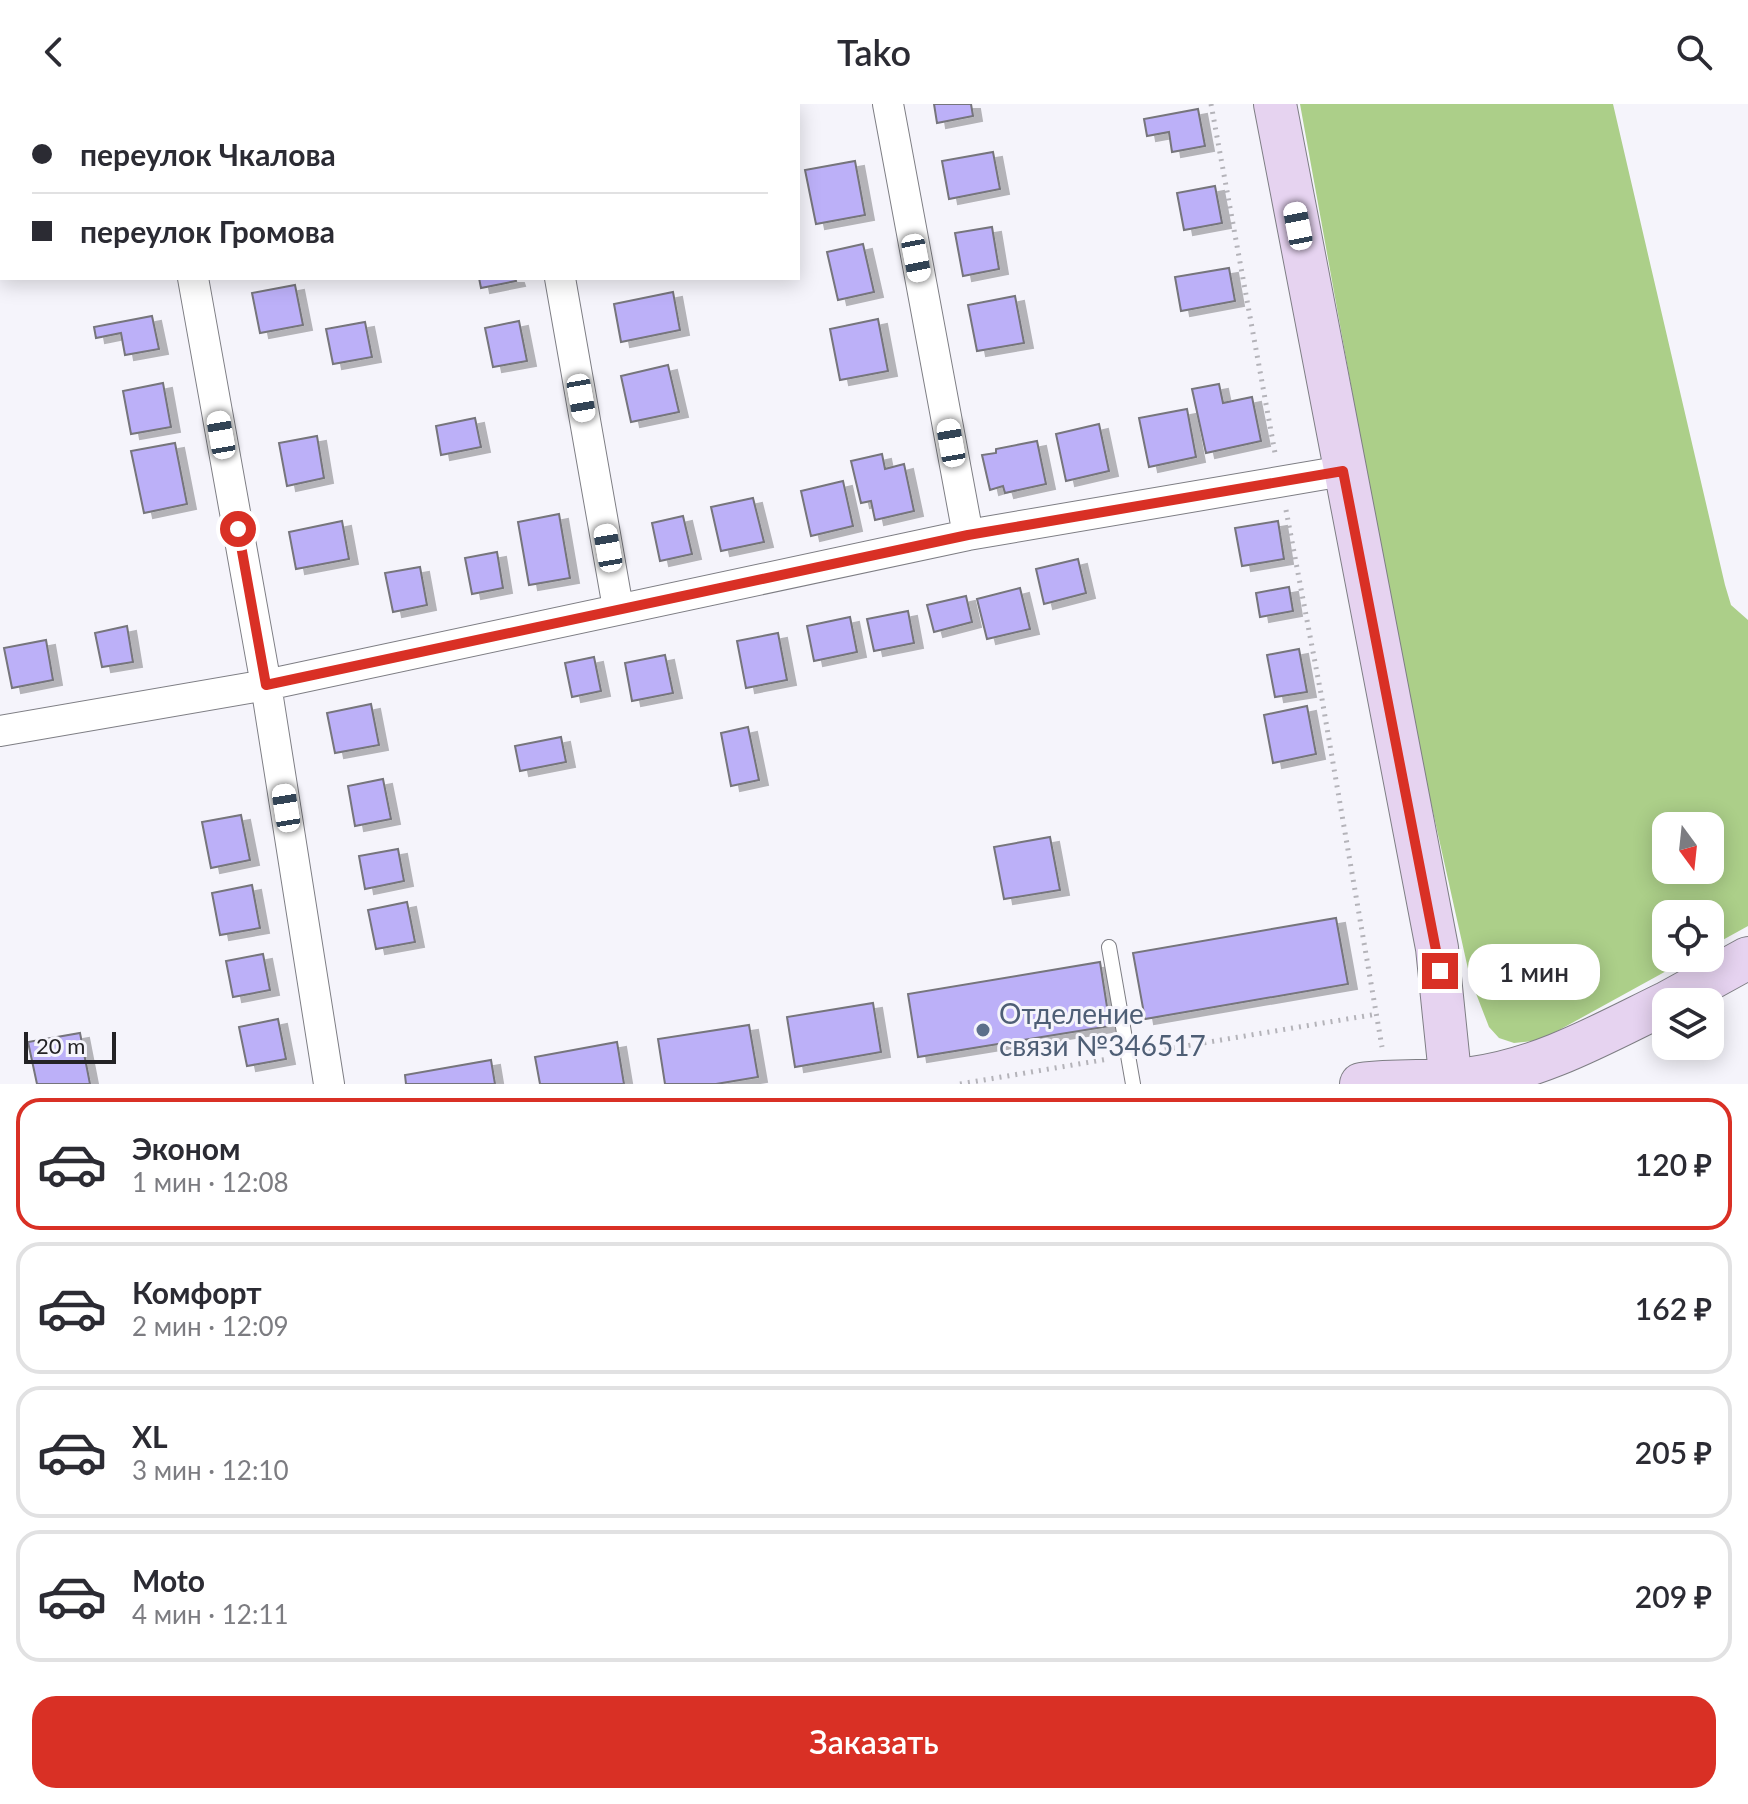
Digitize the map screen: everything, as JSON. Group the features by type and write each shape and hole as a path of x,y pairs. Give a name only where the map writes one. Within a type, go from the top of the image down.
{"street":[{"path":"888,104 968,535"},
{"path":"1275,104 1437,948 1451,1082"},
{"path":"193,280 266,685 329,1084"},
{"path":"560,280 618,608"},
{"path":"0,731 266,685 968,535 1343,471"},
{"path":"1694,988 1748,958"},
{"path":"1374,1082 1451,1082 1497,1073 1554,1056 1652,1010"}],"lane":[{"path":"1109,947 1133,1084"}],"path":[{"path":"1211,104 1322,699 1377,1014 1374,1082"},
{"path":"960,1084 1377,1014"}],"green space":[{"path":"1300,104 1613,104 1725,585 1731,605 1748,620 1748,926 1724,939 1724,900 1652,900 1652,972 1665,972 1541,1040 1514,1043 1499,1038 1489,1027 1470,978 1429,794"}],"building":[{"path":"934,104 971,104 973,116 937,123"},
{"path":"1198,109 1205,146 1172,152 1169,132 1147,136 1144,119"},
{"path":"993,152 1000,189 949,199 942,161"},
{"path":"855,161 865,215 816,224 805,170"},
{"path":"1215,186 1222,223 1184,230 1177,193"},
{"path":"992,227 999,269 963,276 955,233"},
{"path":"863,244 874,292 838,300 827,252"},
{"path":"1229,268 1235,301 1181,311 1175,277"},
{"path":"479,280 516,281 481,288"},
{"path":"295,285 303,325 260,333 252,293"},
{"path":"673,292 680,330 621,342 614,304"},
{"path":"1015,296 1024,343 977,351 968,305"},
{"path":"152,316 159,349 125,355 121,333 96,338 94,327"},
{"path":"878,319 888,371 840,380 830,329"},
{"path":"519,321 527,361 493,367 485,328"},
{"path":"365,322 372,357 333,364 326,329"},
{"path":"668,365 679,412 631,422 621,376"},
{"path":"163,383 171,427 131,434 123,391"},
{"path":"1219,384 1223,403 1252,397 1261,441 1206,453 1192,389"},
{"path":"1187,409 1196,457 1149,467 1139,418"},
{"path":"475,418 481,447 441,455 436,426"},
{"path":"1099,424 1109,471 1066,481 1056,434"},
{"path":"317,436 324,478 287,486 279,443"},
{"path":"1037,441 1046,484 1005,493 1003,486 990,490 982,455"},
{"path":"175,443 187,504 144,513 131,451"},
{"path":"882,454 885,469 904,464 914,511 875,520 871,501 861,503 851,461"},
{"path":"843,481 853,526 811,536 801,491"},
{"path":"753,498 764,542 721,551 711,507"},
{"path":"559,514 570,578 529,585 518,522"},
{"path":"683,516 692,554 660,561 652,523"},
{"path":"342,521 349,559 296,569 289,532"},
{"path":"1278,521 1284,559 1242,566 1235,528"},
{"path":"497,552 503,588 472,594 465,558"},
{"path":"1078,559 1086,593 1044,604 1036,569"},
{"path":"420,567 427,605 393,612 385,573"},
{"path":"1289,587 1293,611 1260,617 1256,593"},
{"path":"1020,588 1030,629 987,639 977,599"},
{"path":"966,596 972,622 934,632 927,605"},
{"path":"908,611 914,643 874,651 867,619"},
{"path":"850,617 857,652 814,661 807,626"},
{"path":"127,626 133,662 102,667 95,633"},
{"path":"778,633 787,680 746,688 737,641"},
{"path":"46,640 53,680 12,688 4,648"},
{"path":"1299,649 1307,692 1275,697 1267,655"},
{"path":"665,655 673,693 632,701 625,663"},
{"path":"594,657 601,691 572,697 565,663"},
{"path":"371,704 379,745 335,753 327,713"},
{"path":"1307,706 1316,754 1273,763 1264,715"},
{"path":"748,727 759,780 731,786 721,733"},
{"path":"561,737 566,762 520,771 515,746"},
{"path":"383,779 391,819 355,826 348,786"},
{"path":"241,815 250,860 211,868 202,822"},
{"path":"1050,837 1060,890 1004,899 994,847"},
{"path":"398,849 404,881 365,889 359,856"},
{"path":"252,885 260,928 220,935 212,893"},
{"path":"407,902 415,942 376,949 368,910"},
{"path":"1336,918 1348,984 1145,1019 1133,953"},
{"path":"263,954 270,990 233,997 226,961"},
{"path":"1100,962 1110,1026 918,1057 908,994"},
{"path":"873,1003 881,1052 795,1067 787,1017"},
{"path":"278,1019 286,1059 247,1066 239,1027"},
{"path":"749,1025 758,1077 716,1084 665,1084 658,1039"},
{"path":"80,1033 90,1084 37,1084 28,1042"},
{"path":"617,1042 624,1084 540,1084 535,1057"},
{"path":"491,1060 495,1084 406,1084 405,1075"}],"place":[{"name":"Отделение связи №346517","path":"983,1030"}],"route":[{"path":"238,529 266,685 968,535 1343,471 1440,971"}]}
